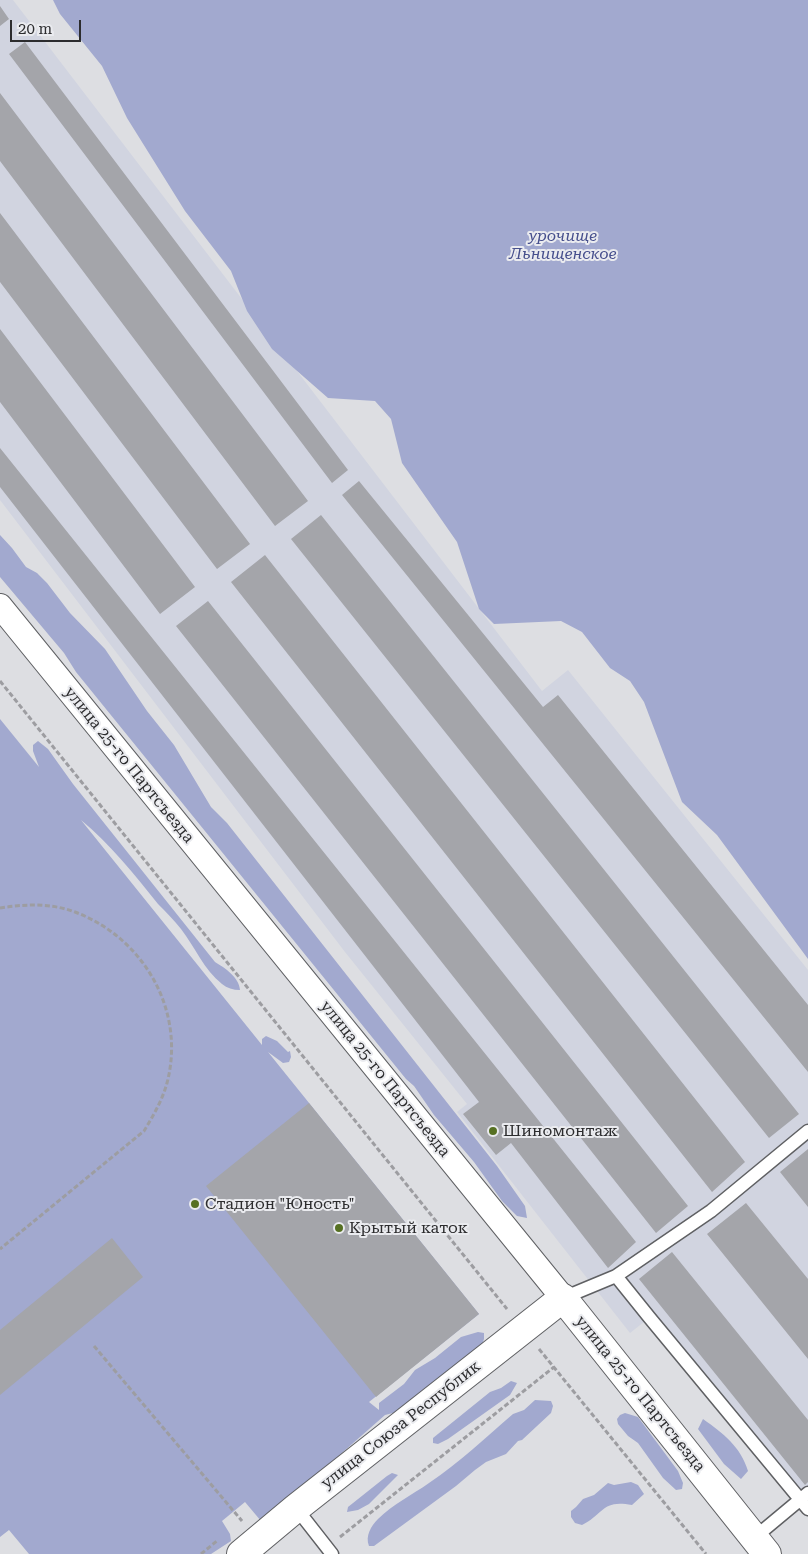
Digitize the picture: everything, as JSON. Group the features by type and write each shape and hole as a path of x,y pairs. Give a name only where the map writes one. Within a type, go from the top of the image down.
{"street":[{"name":"улица 25-го Партсъезда","path":"0,606 563,1298 761,1546"},
{"name":"улица Союза Республик","path":"241,1554 296,1508 563,1298"}],"lane":[{"path":"563,1298 616,1276 711,1212 808,1132"},
{"path":"616,1276 649,1318 806,1501 761,1546"},
{"path":"296,1508 330,1550"}],"path":[{"path":"0,681 706,1554"},
{"path":"0,908 21,905 48,906 74,912 98,922 120,938 139,957 154,979 165,1004 171,1056 167,1083 158,1108 144,1131 0,1249"},
{"path":"94,1346 242,1521"},
{"path":"330,1550 554,1367"}],"shaded area":[{"path":"0,0 13,0 542,691 568,670 808,970 808,1513 649,1318 630,1333 457,1112 467,1104 345,952 0,500"}],"green space":[{"name":"урочище Льнищенское","path":"53,0 808,0 808,959 717,835 682,802 644,702 630,681 610,668 582,632 561,621 494,624 479,609 457,542 402,463 391,419 375,401 328,398 272,349 247,311 231,271 185,211 127,118 102,66 60,14"},
{"path":"0,535 26,567 37,573 47,583 70,613 105,649 147,711 174,745 211,807 227,823 497,1166 525,1206 527,1218 517,1216 502,1201 474,1162 434,1115 414,1086 406,1079 76,672 64,653 0,577"},
{"name":"Стадион \"Юность\"","path":"0,719 39,767 33,751 33,745 38,741 48,749 73,784 215,962 234,977 240,990 228,988 216,978 176,922 158,904 112,849 81,820 262,1045 262,1039 266,1036 277,1041 288,1052 290,1051 291,1057 289,1062 283,1063 268,1052 479,1314 369,1402 379,1410 379,1403 404,1384 415,1370 435,1358 461,1337 478,1332 484,1333 482,1345 397,1412 385,1415 301,1489 261,1521 245,1502 222,1521 230,1534 231,1541 211,1554 29,1554 9,1530 0,1537"},
{"path":"511,1381 517,1383 510,1395 448,1439 438,1444 433,1443 433,1438 490,1392 501,1388"},
{"path":"535,1400 551,1401 553,1406 551,1413 522,1440 518,1441 506,1454 486,1462 374,1546 369,1546 369,1531 384,1514 440,1475 513,1414 524,1410"},
{"path":"625,1413 638,1417 678,1471 683,1483 682,1489 676,1490 663,1478 638,1443 628,1436 618,1424 617,1419"},
{"path":"703,1419 724,1435 741,1455 748,1471 741,1479 724,1464 698,1429"},
{"path":"392,1473 398,1475 369,1504 358,1510 347,1512 348,1507"},
{"path":"631,1482 638,1485 644,1494 632,1505 615,1504 609,1506 582,1525 575,1523 571,1517 571,1511 583,1499 594,1495 608,1483 614,1485"}],"building":[{"path":"0,6 9,19 0,26"},
{"path":"25,42 348,470 332,483 9,54"},
{"path":"0,93 308,501 275,526 0,161"},
{"path":"0,213 250,544 217,569 0,282"},
{"path":"0,329 195,587 160,614 0,402"},
{"path":"0,448 636,1242 608,1268 511,1143 496,1155 463,1114 479,1102 0,487"},
{"path":"359,481 543,707 558,695 808,1005 808,1072 342,495"},
{"path":"321,515 799,1114 769,1138 291,539"},
{"path":"265,555 745,1162 712,1192 231,582"},
{"path":"208,601 688,1206 656,1233 176,626"},
{"path":"309,1103 479,1314 376,1397 206,1186"},
{"path":"808,1149 808,1207 780,1172"},
{"path":"746,1203 808,1279 808,1359 707,1234"},
{"path":"112,1238 143,1277 0,1395 0,1330"},
{"path":"672,1252 808,1420 808,1482 805,1485 639,1279"}],"place":[{"name":"Шиномонтаж","path":"493,1131"},
{"name":"Стадион \"Юность\"","path":"195,1204"},
{"name":"Крытый каток","path":"339,1228"}]}
